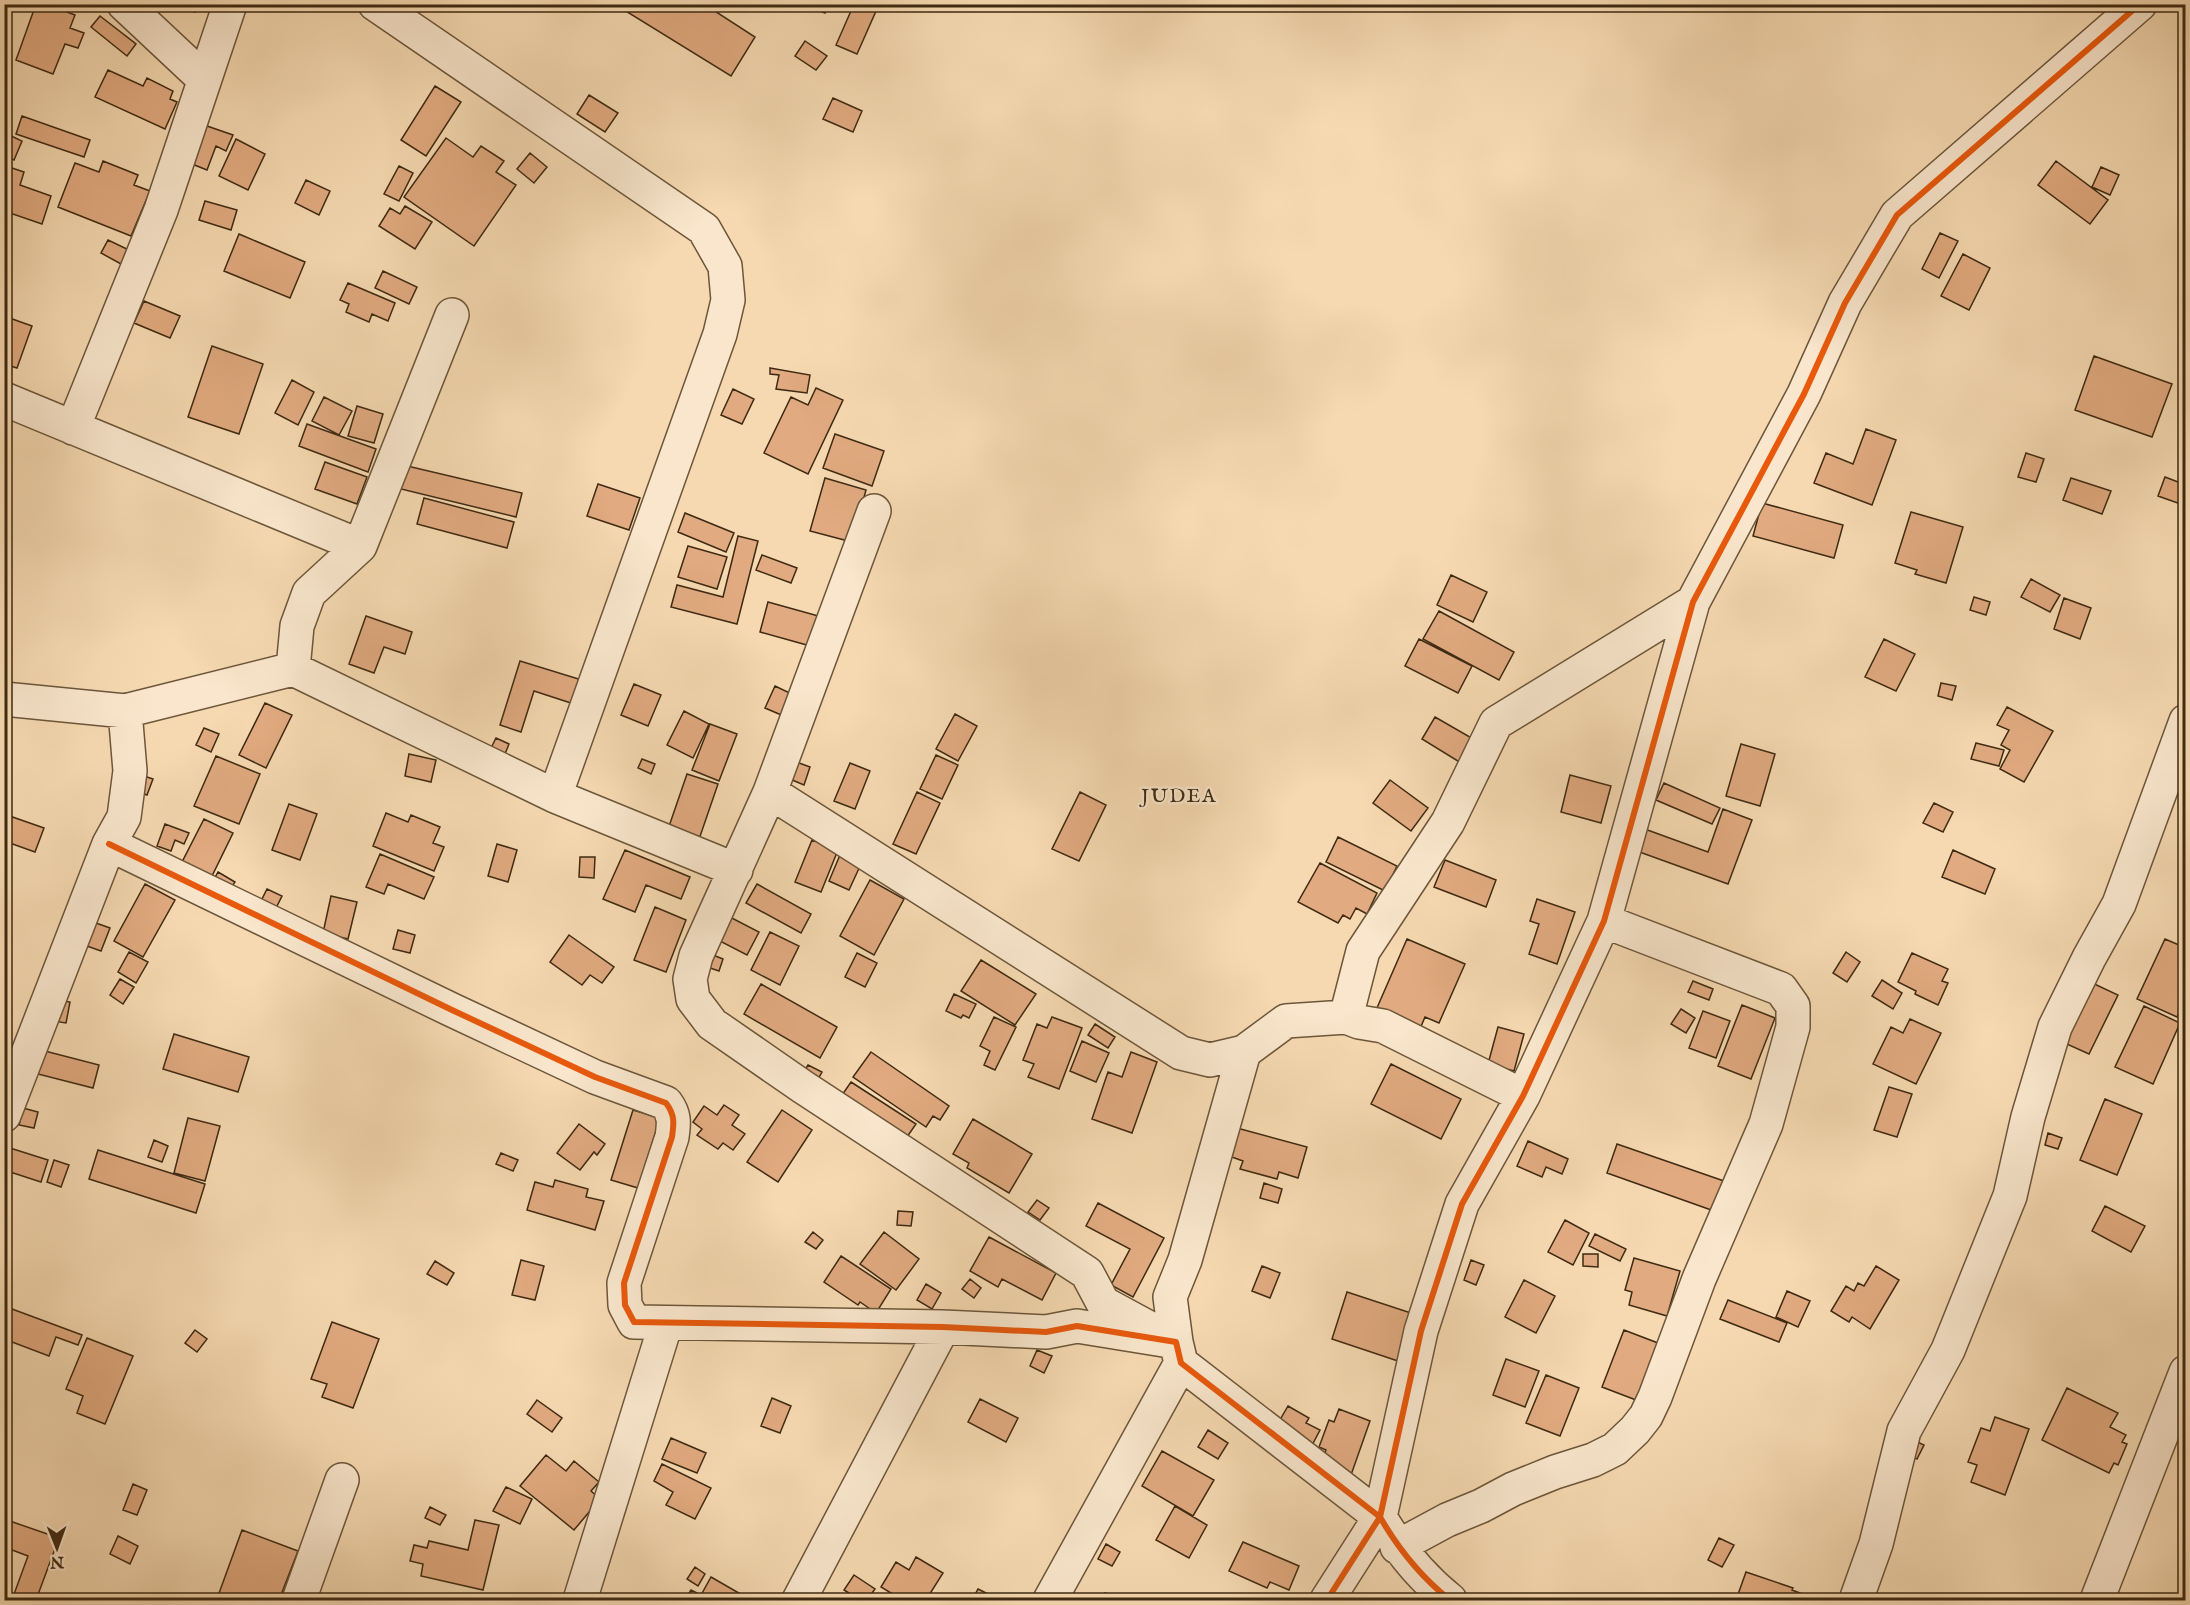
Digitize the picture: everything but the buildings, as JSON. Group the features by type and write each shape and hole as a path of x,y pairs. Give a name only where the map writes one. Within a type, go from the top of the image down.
{"street":[{"path":"124,4 204,79"},
{"path":"72,428 161,210 230,4"},
{"path":"375,4 704,229 725,266 728,300 720,334 555,796"},
{"path":"1328,1600 1380,1517 1421,1331 1462,1204 1523,1096 1604,921 1693,602 1804,394 1845,303 1897,215 2140,4"},
{"path":"293,669 297,626 309,593 360,546 452,315"},
{"path":"4,399 360,546"},
{"path":"874,511 770,792 696,956 690,979 693,999 712,1024 803,1087 1087,1273 1103,1303 1179,1353 1380,1517 1397,1547 1419,1572 1450,1600"},
{"path":"1346,1017 1363,951 1448,822 1496,723 1693,602"},
{"path":"4,699 125,711 293,669 555,796 736,870"},
{"path":"4,1116 109,844 124,817 130,771 125,711"},
{"path":"1856,1600 1876,1544 1904,1431 1948,1350 2010,1196 2028,1117 2055,1027 2119,904 2186,721"},
{"path":"770,792 1181,1053 1210,1060 1244,1052 1287,1021 1346,1017 1383,1026 1523,1096"},
{"path":"109,844 595,1077 666,1103 672,1112 674,1123 672,1137 624,1283 625,1305 634,1322 943,1327 1046,1332 1077,1326 1179,1353"},
{"path":"1397,1547 1513,1489 1593,1460 1615,1449 1635,1430 1646,1416 1699,1279 1766,1124 1793,1027 1793,1006 1781,989 1604,921"},
{"path":"1050,1600 1179,1353 1170,1297 1185,1260 1244,1052"},
{"path":"580,1600 666,1323"},
{"path":"799,1600 943,1327"},
{"path":"2097,1600 2186,1372"},
{"path":"299,1600 342,1480"}],"cycle path":[{"path":"1327,1600 1380,1517 1421,1331 1462,1204 1523,1096 1604,921 1693,602 1804,394 1845,303 1897,215 2140,4"},
{"path":"109,844 595,1077 666,1103 673,1119 672,1137 624,1283 625,1305 634,1322 943,1327 1046,1332 1077,1326 1176,1342 1181,1363 1380,1517 1411,1562 1450,1600"}],"district":[{"name":"JUDEA","path":"1179,795"}]}
